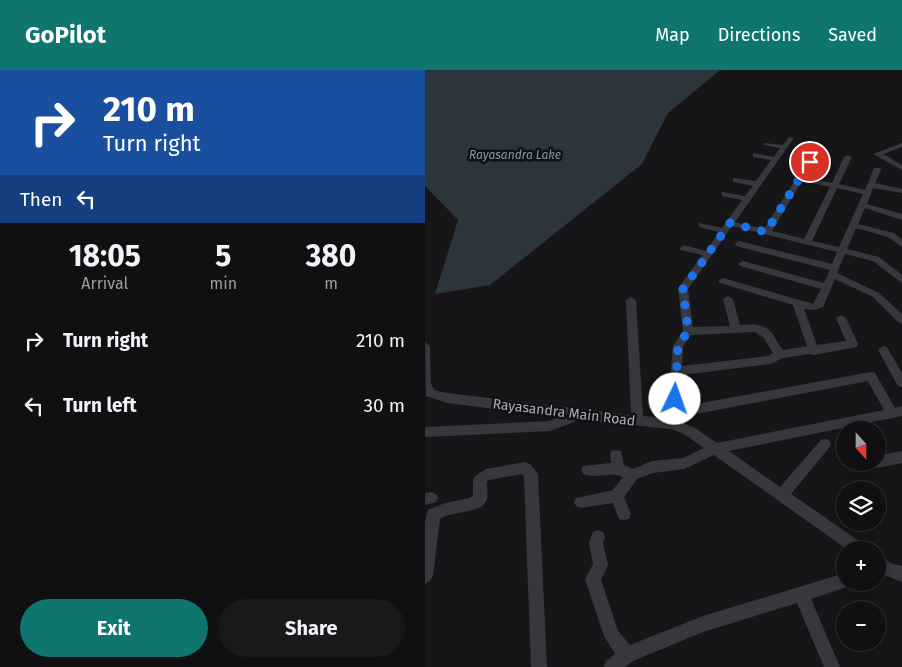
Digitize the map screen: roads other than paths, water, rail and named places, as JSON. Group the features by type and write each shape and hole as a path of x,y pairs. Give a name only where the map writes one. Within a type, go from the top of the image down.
{"street":[{"path":"581,502 617,496 632,475 652,467 684,463 714,448 897,412 871,376 674,419 678,346 688,331 683,289 791,138"},
{"path":"765,144 783,148"},
{"path":"766,232 820,145"},
{"path":"901,146 877,154 902,168"},
{"path":"756,154 775,159"},
{"path":"807,242 848,157"},
{"path":"723,282 814,307 819,304 877,170"},
{"path":"800,178 834,186 902,191"},
{"path":"736,180 757,184"},
{"path":"725,194 747,199"},
{"path":"862,205 902,217"},
{"path":"702,225 766,232 875,259 902,280"},
{"path":"853,225 891,235 902,244"},
{"path":"739,244 834,271 876,295 902,320"},
{"path":"684,248 707,254"},
{"path":"743,264 827,287"},
{"path":"631,300 637,421"},
{"path":"728,300 736,329"},
{"path":"797,303 814,351"},
{"path":"677,371 770,360 781,354 814,351 853,344 841,318"},
{"path":"688,331 763,330 767,333 775,350 781,354"},
{"name":"Rayasandra Main Road","path":"425,346 425,384 427,393 447,398 577,415 637,421 674,419 847,541"},
{"path":"883,350 902,383"},
{"path":"425,432 550,426 577,415"},
{"path":"781,496 825,444"},
{"path":"886,460 902,457"},
{"path":"588,470 617,461 632,475"},
{"path":"425,576 433,515 439,509 474,504 480,498 480,480 486,475 525,468 531,474 539,667"},
{"path":"617,496 623,514"},
{"path":"598,537 596,543 601,565 593,579 612,636 627,655"},
{"path":"612,667 627,655 703,624 836,584"},
{"path":"801,594 832,667"}],"water":[{"name":"Rayasandra Lake","path":"425,70 720,70 668,113 642,164 490,285 435,294 458,220 425,186"}]}
